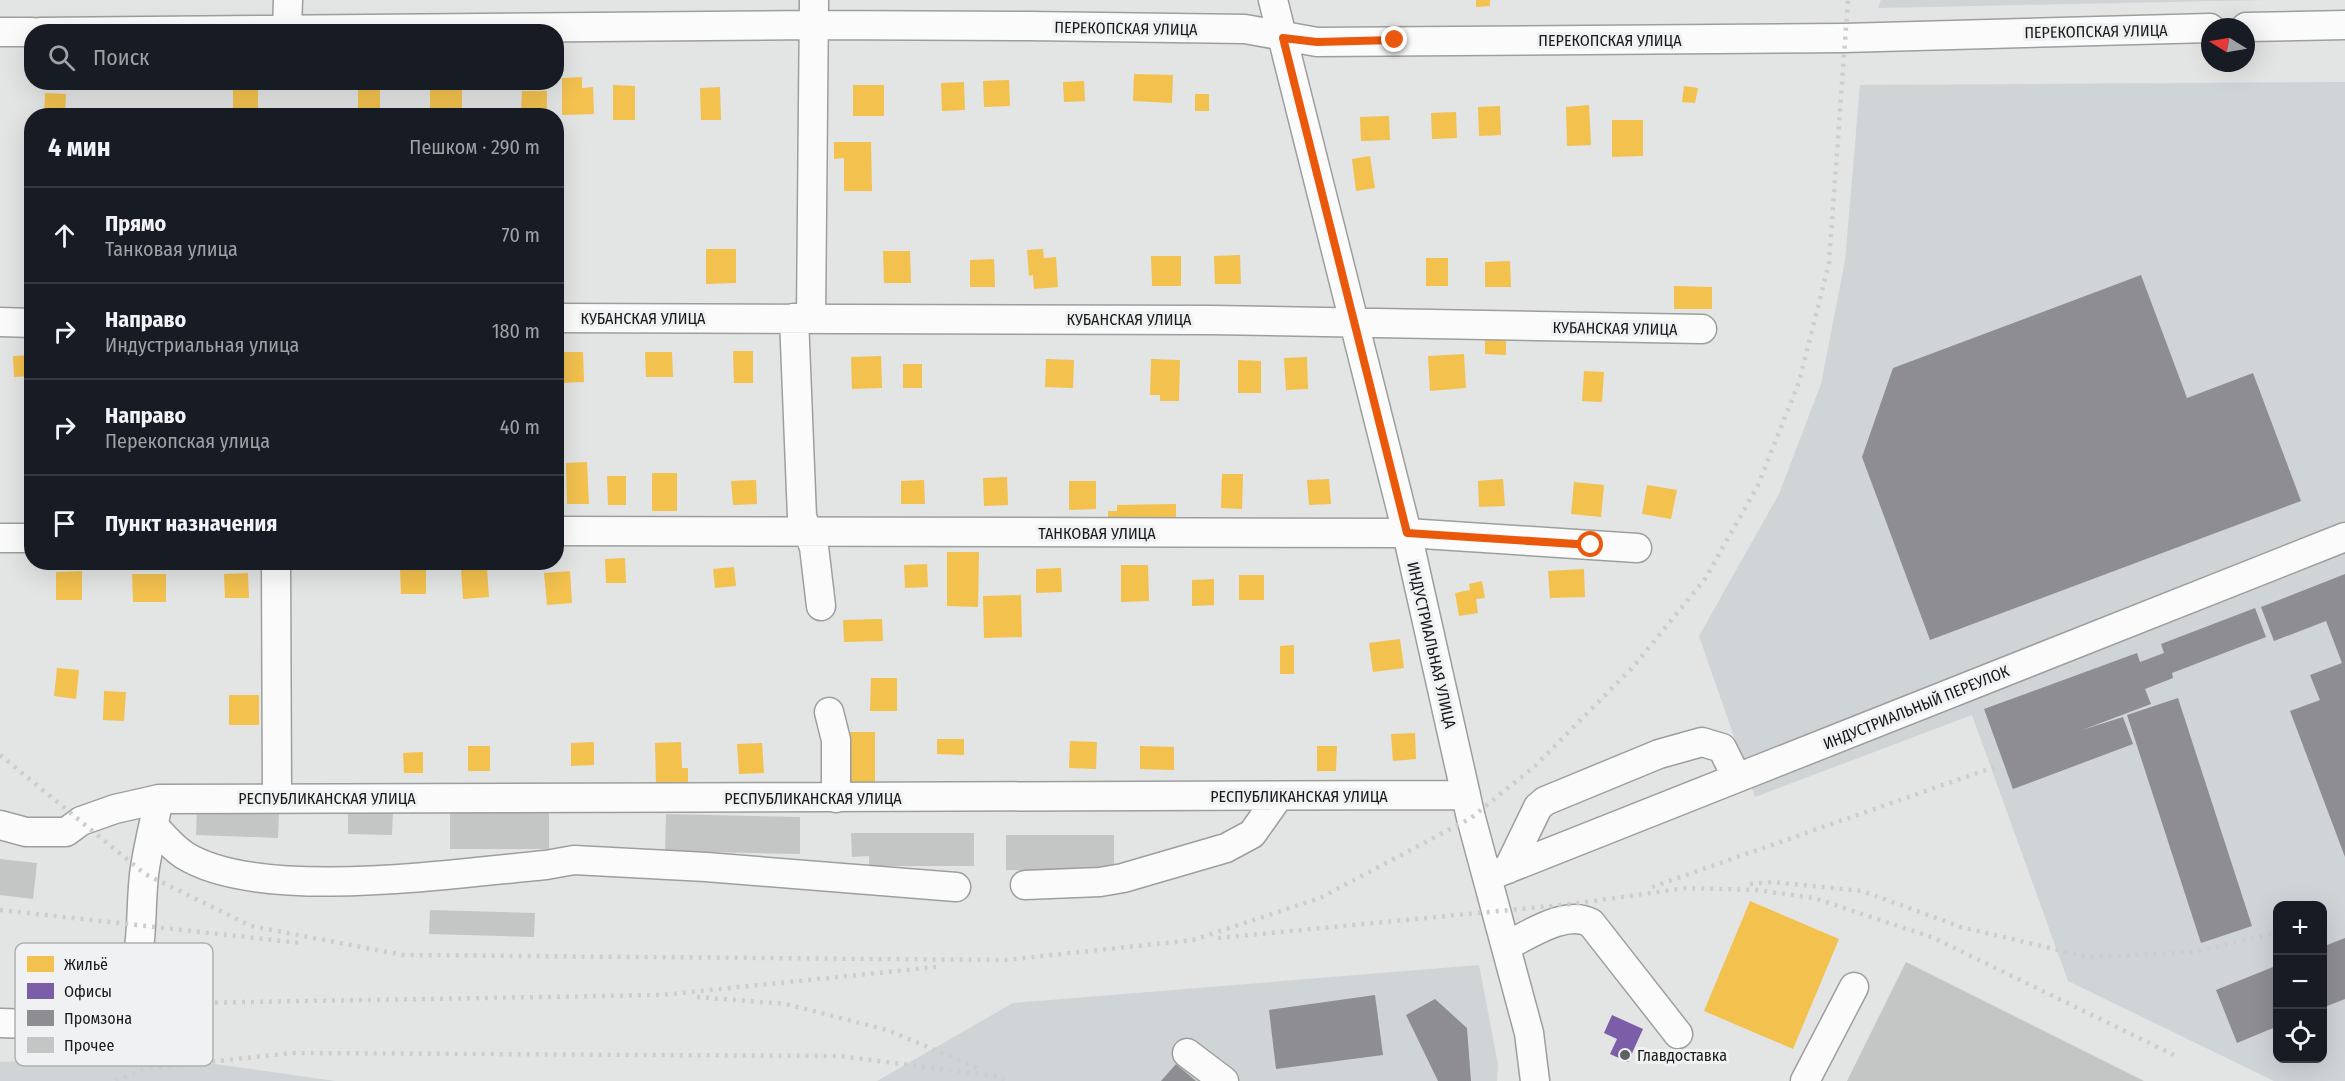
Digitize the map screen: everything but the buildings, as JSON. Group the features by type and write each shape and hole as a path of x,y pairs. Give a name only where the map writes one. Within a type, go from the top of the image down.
{"street":[{"path":"287,24 288,0"},
{"name":"ИНДУСТРИАЛЬНАЯ УЛИЦА","path":"1273,0 1407,533 1466,795 1498,873 1506,946 1529,1033 1535,1081"},
{"path":"814,13 798,477 802,517 814,547 822,606"},
{"name":"ПЕРЕКОПСКАЯ УЛИЦА","path":"473,24 814,13 1245,29 1283,38 1317,42 1833,38 2201,28"},
{"path":"2255,27 2345,25"},
{"path":"0,32 24,32"},
{"name":"КУБАНСКАЯ УЛИЦА","path":"564,318 1211,320 1702,329"},
{"path":"0,322 24,323"},
{"name":"ТАНКОВАЯ УЛИЦА","path":"564,531 1407,533 1637,548"},
{"name":"ИНДУСТРИАЛЬНЫЙ ПЕРЕУЛОК","path":"1498,873 2345,537"},
{"path":"0,538 24,538"},
{"path":"276,570 277,797"},
{"path":"829,711 836,740 836,798"},
{"path":"1498,873 1538,807 1545,801 1659,754 1702,742 1712,743 1722,748 1737,778"},
{"name":"РЕСПУБЛИКАНСКАЯ УЛИЦА","path":"0,825 26,832 66,832 81,821 104,813 156,812 277,797 836,798 1466,795"},
{"path":"1025,885 1100,882 1123,878 1226,848 1252,834 1279,796"},
{"path":"156,812 182,854 193,860 230,872 281,879 359,882 546,865 574,860 705,867 957,887"},
{"path":"140,943 145,873 156,812"},
{"path":"1506,946 1552,924 1583,919 1591,923 1678,1034"},
{"path":"1805,1081 1854,987"},
{"path":"1187,1053 1224,1081"}],"shaded area":[{"path":"1881,0 2268,0 1878,8"},
{"path":"2345,82 2345,1081 2274,1081 2068,981 1972,715 1755,797 1699,636 1779,494 1821,384 1845,261 1860,85"},
{"path":"1479,965 1498,1064 1497,1081 877,1081 1013,1003"},
{"path":"15,1061 15,1066 213,1066 213,1064 335,1081 0,1081 0,1062"}],"railway":[{"path":"0,755 145,874 251,926 403,955 1005,960 1193,940 1320,898 1471,818 1535,766 1633,667 1705,579 1758,485 1799,382 1829,263 1848,0"},
{"path":"1652,887 1997,766"},
{"path":"1750,884 1772,882 1862,891 1961,927 2088,957 2196,952 2273,933"},
{"path":"1218,938 1572,904 1686,888 1757,890 1814,898 1934,938 2174,1055"},
{"path":"0,910 301,943"},
{"path":"213,1003 661,995 936,967"},
{"path":"697,997 786,1004 887,1030 980,1069"},
{"path":"213,1062 292,1053 839,1056 997,1076 1008,1081"},
{"path":"116,1081 144,1069 172,1066"}],"place":[{"name":"Главдоставка","path":"1625,1055"}],"route":[{"path":"1395,40 1317,42 1283,38 1407,533 1591,545"}]}
